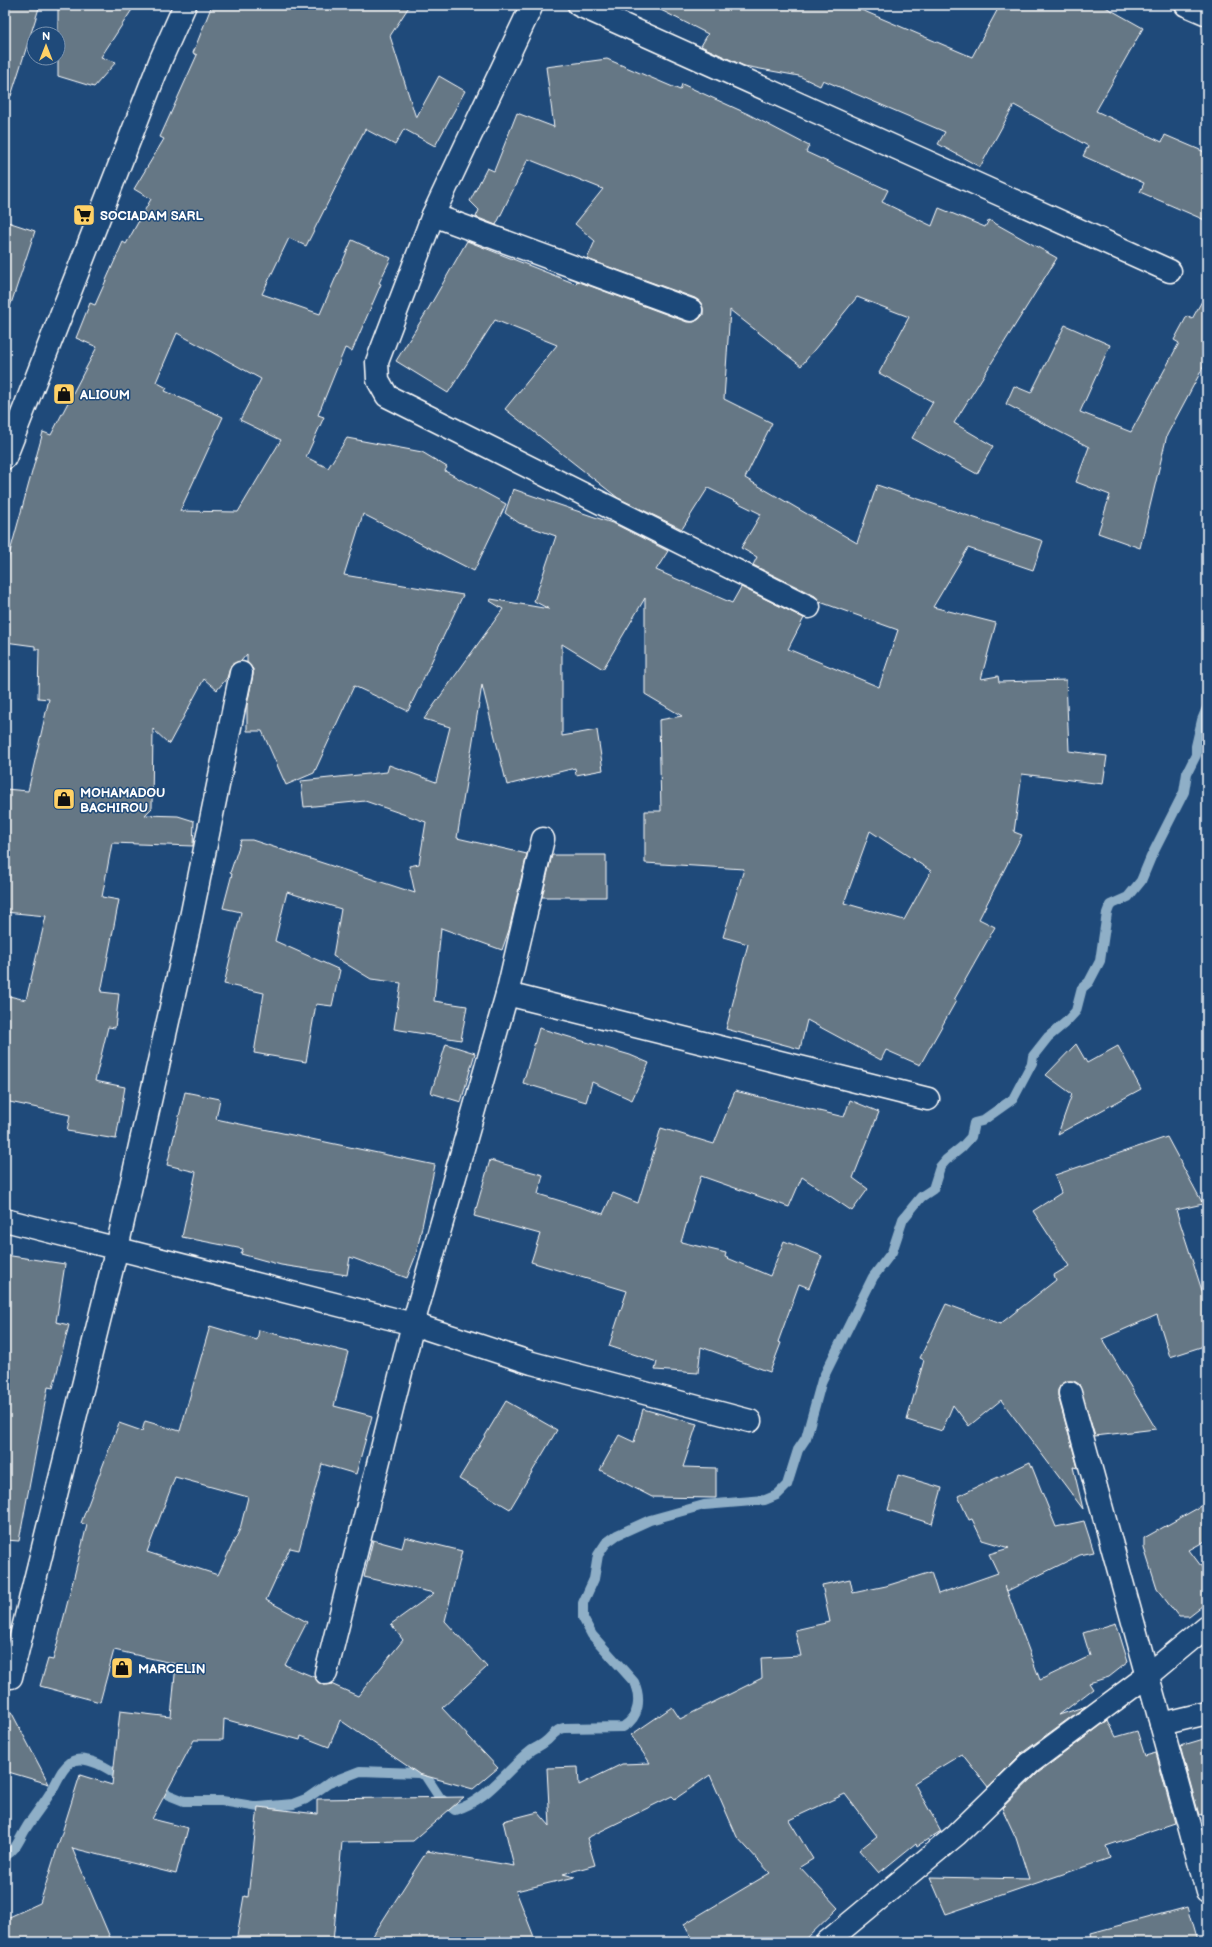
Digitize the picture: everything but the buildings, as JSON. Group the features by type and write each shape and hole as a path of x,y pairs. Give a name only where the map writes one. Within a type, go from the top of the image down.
{"street":[{"path":"5,458 161,59 185,5"},
{"path":"532,5 433,215 377,362 378,380 387,396 809,607"},
{"path":"579,5 1170,271"},
{"path":"1186,5 1207,14"},
{"path":"433,215 691,310"},
{"path":"11,1677 117,1248 188,932 241,673"},
{"path":"326,1673 413,1324 507,994 543,839"},
{"path":"507,994 928,1099"},
{"path":"5,1220 413,1324 532,1363 750,1421"},
{"path":"1070,1393 1099,1493 1147,1676 1207,1891"},
{"path":"827,1942 956,1834 1030,1763 1147,1676 1207,1626"},
{"path":"1161,1724 1207,1713"}],"waterway":[{"path":"154,1789 184,1801 222,1801 259,1807 293,1804 306,1799 329,1783 360,1771 418,1773 425,1775 440,1798 455,1810 477,1800 532,1750 547,1740 558,1730 564,1728 623,1727 629,1723 638,1707 638,1694 634,1682 592,1635 583,1618 583,1603 594,1579 598,1555 606,1543 617,1535 650,1520 704,1505 765,1500 777,1495 787,1485 798,1450 806,1438 822,1380 873,1277 892,1252 903,1219 921,1197 933,1189 940,1167 971,1137 974,1123 982,1121 1013,1099 1032,1063 1033,1056 1048,1037 1066,1022 1076,1011 1082,988 1089,982 1100,961 1107,913 1110,905 1128,897 1141,881 1151,857 1184,792 1187,773 1196,755 1196,746 1202,720 1207,708"},
{"path":"5,1856 15,1848 28,1825 49,1795 62,1771 71,1762 77,1760 91,1761 124,1779"}],"place":[{"name":"SOCIADAM SARL","path":"84,215"},
{"name":"ALIOUM","path":"64,394"},
{"name":"MOHAMADOU BACHIROU","path":"64,799"},
{"name":"MARCELIN","path":"122,1668"}]}
